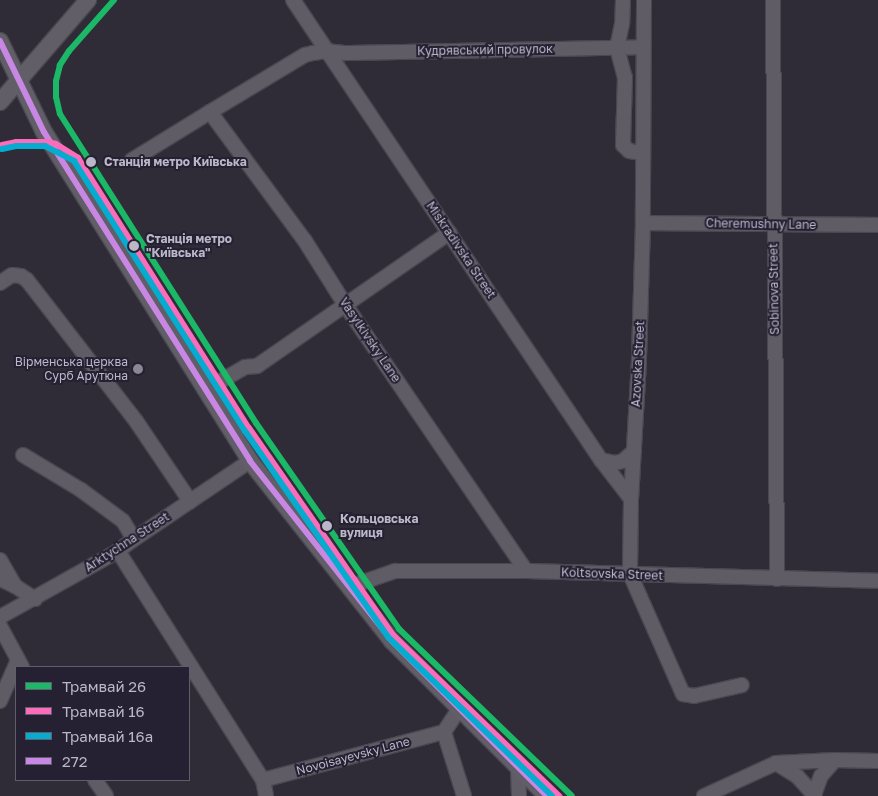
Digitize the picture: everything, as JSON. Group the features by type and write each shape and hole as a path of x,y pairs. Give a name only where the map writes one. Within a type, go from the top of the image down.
{"main road":[{"path":"0,102 88,0"},
{"path":"0,41 44,132 250,461 392,641 548,796"}],"street":[{"name":"Miskradivska Street","path":"293,0 601,460 631,499"},
{"path":"623,0 622,24 617,48 625,77 623,145 628,151 643,153"},
{"name":"Azovska Street","path":"630,574 631,499 639,361 643,223 644,0"},
{"name":"Sobinova Street","path":"773,0 773,224 777,579"},
{"name":"Кудрявський провулок","path":"132,160 305,55 326,51 344,53 643,47"},
{"name":"Vasylkivsky Lane","path":"210,112 305,242 346,306 526,571"},
{"name":"Cheremushny Lane","path":"643,223 878,225"},
{"path":"205,390 245,367 258,366 449,233"},
{"path":"0,283 12,275 20,276 27,280 136,421 190,501"},
{"path":"601,460 608,463 623,461 634,451"},
{"path":"23,456 81,490 124,521 134,539"},
{"name":"Arktychna Street","path":"0,617 118,551 250,461"},
{"path":"118,551 263,780 266,796"},
{"path":"0,560 15,586"},
{"name":"Koltsovska Street","path":"349,587 395,571 526,571 878,581"},
{"path":"630,574 681,691 687,696 742,685"},
{"path":"0,579 35,599"},
{"path":"0,626 20,664"},
{"path":"0,701 15,673"},
{"path":"459,709 444,732 464,796"},
{"name":"Novoisayevsky Lane","path":"263,780 444,732"},
{"path":"704,796 776,763 835,760 878,762"},
{"path":"776,763 797,776 814,796 822,776 835,760"},
{"path":"518,767 519,796"},
{"path":"96,781 106,796"}],"tram line":[{"name":"26","path":"114,0 69,51 60,65 56,81 56,97 60,114 256,423 399,629 572,796"},
{"name":"16","path":"2,145 16,142 48,142 56,144 78,158 249,428 392,634 559,796"},
{"name":"16a","path":"2,149 16,146 45,146 74,161 245,431 388,637 552,796"}],"transit line":[{"name":"272","path":"0,41 44,132 250,461 392,641 547,796"}],"place":[{"name":"Станція метро Київська","path":"91,162"},
{"name":"Станція метро \"Київська\"","path":"134,246"},
{"name":"Вірменська церква Сурб Арутюна","path":"138,369"},
{"name":"Кольцовська вулиця","path":"327,526"}]}
